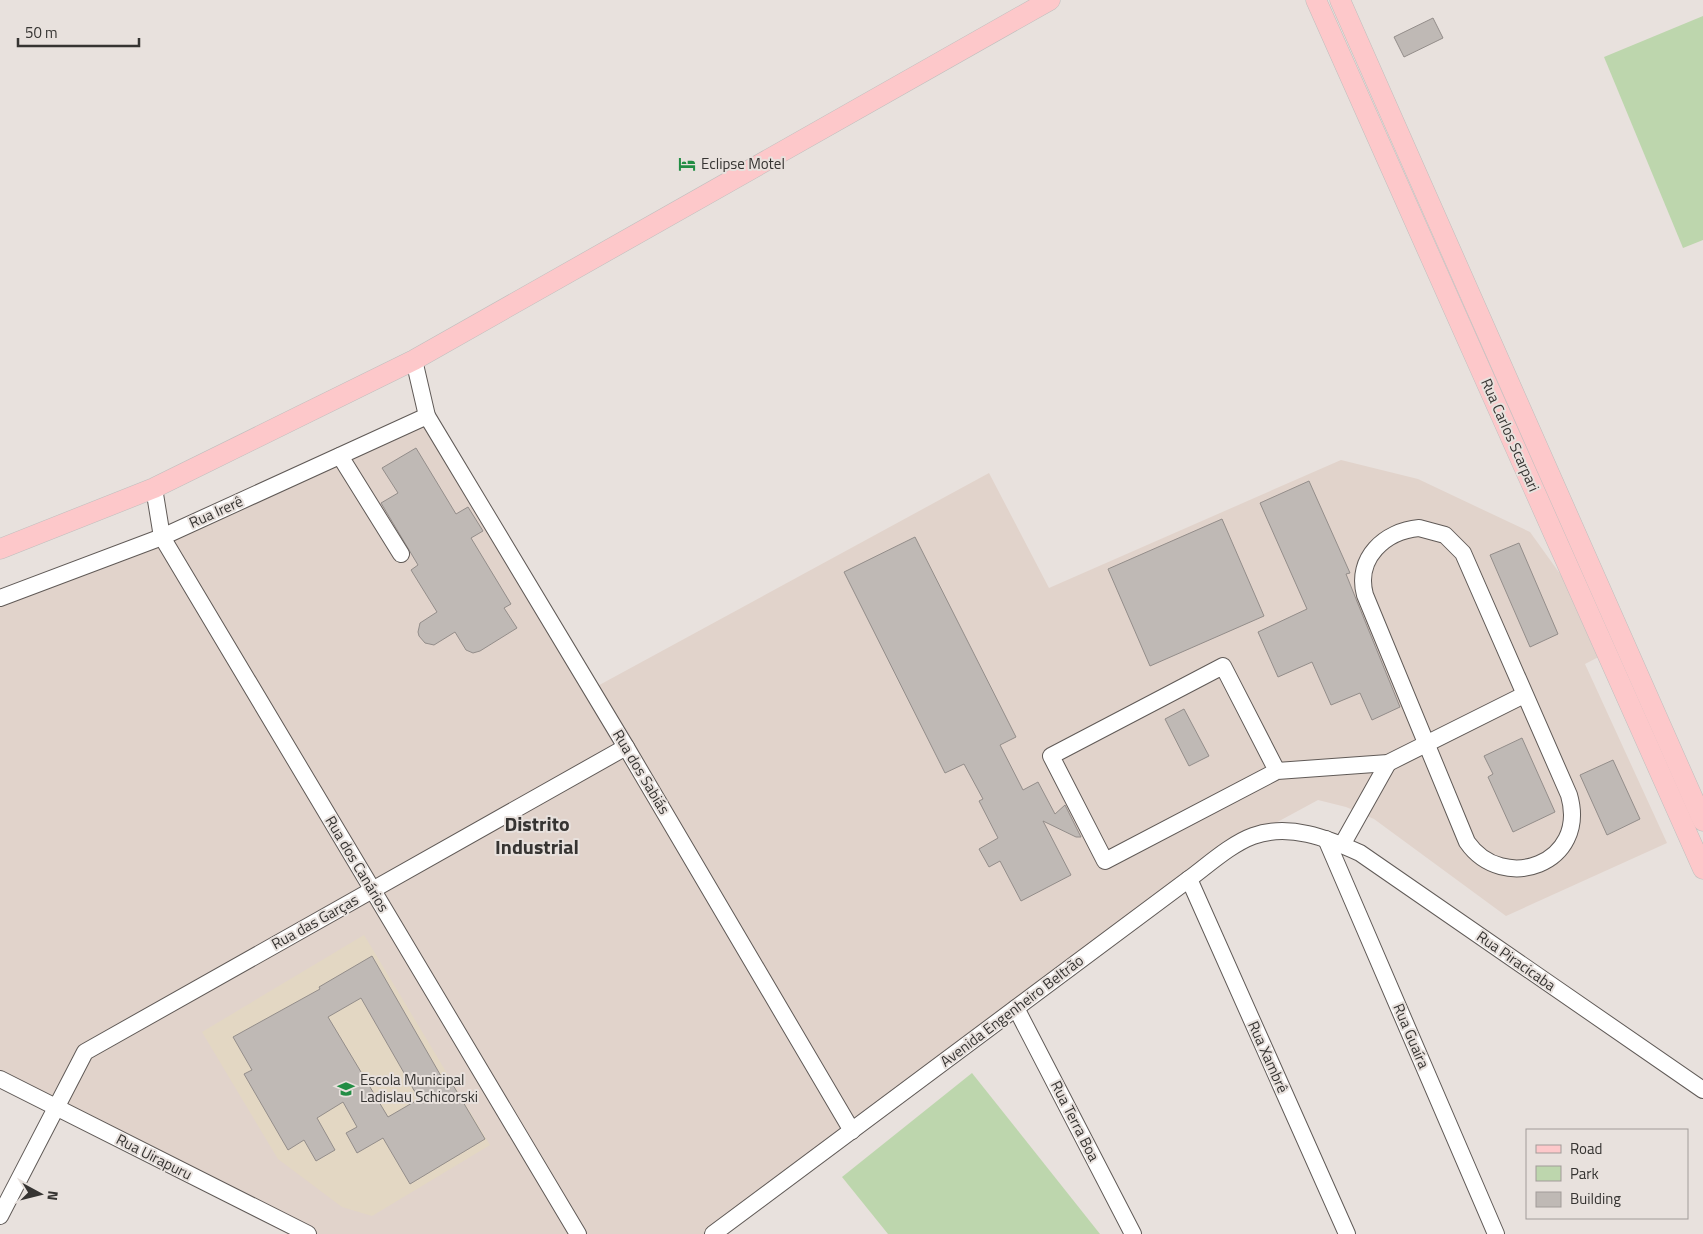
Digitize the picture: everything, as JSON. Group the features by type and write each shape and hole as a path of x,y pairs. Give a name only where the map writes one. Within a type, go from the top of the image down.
{"main road":[{"path":"0,549 154,488 414,360 1050,0"},
{"name":"Rua Carlos Scarpari","path":"1316,0 1703,869"},
{"name":"Rua Carlos Scarpari","path":"1340,0 1703,822"},
{"path":"1335,43 1355,34"}],"street":[{"name":"Rua dos Sabiás","path":"414,360 427,416 626,746 852,1131"},
{"name":"Rua Irerê","path":"0,598 162,537 427,416"},
{"path":"340,456 401,554"},
{"name":"Rua dos Canários","path":"154,488 162,537 578,1234"},
{"path":"1419,528 1445,535 1463,553 1569,795 1572,816 1571,830 1565,843 1546,861 1532,867 1518,869 1501,866 1478,855 1467,842 1426,744 1363,585 1368,562 1376,548 1388,537 1405,529 1419,528"},
{"path":"1277,771 1223,666 1051,756 1105,861 1277,771 1388,763 1524,695"},
{"name":"Rua das Garças","path":"0,1216 85,1052 626,746"},
{"path":"1342,845 1388,763"},
{"name":"Avenida Engenheiro Beltrão","path":"714,1234 1237,844 1252,836 1281,831 1295,831 1326,839"},
{"name":"Rua Piracicaba","path":"1326,839 1360,853 1703,1090"},
{"name":"Rua Guaíra","path":"1326,839 1496,1234"},
{"name":"Rua Xambrê","path":"1189,879 1347,1234"},
{"name":"Rua Terra Boa","path":"1016,1008 1133,1234"},
{"name":"Rua Uirapuru","path":"0,1079 308,1234"}],"shaded area":[{"path":"427,416 592,689 989,473 1049,588 1341,460 1418,479 1530,532 1614,649 1585,664 1667,843 1506,916 1374,819 1346,807 1318,800 1237,844 713,1234 308,1234 0,1079 0,598"},
{"name":"Escola Municipal Ladislau Schicorski","path":"364,935 490,1145 372,1216 342,1207 278,1159 202,1032"}],"green space":[{"path":"1703,16 1703,240 1683,248 1604,57"},
{"path":"972,1073 1100,1234 888,1234 842,1177"}],"building":[{"path":"1433,18 1443,38 1404,57 1394,37"},
{"path":"416,448 456,514 468,507 483,531 471,538 511,604 504,608 517,628 480,651 473,653 466,650 455,632 434,645 425,643 419,636 420,623 437,612 411,570 418,565 381,503 398,493 382,468"},
{"path":"1309,481 1350,573 1346,574 1400,707 1372,720 1360,693 1331,705 1312,662 1278,677 1258,632 1307,609 1260,503"},
{"path":"1222,519 1264,616 1150,666 1108,569"},
{"path":"915,537 1016,737 1000,745 1023,790 1038,782 1055,814 1065,805 1081,837 1076,837 1043,821 1071,875 1021,901 1000,861 989,867 979,849 998,838 979,801 983,799 964,764 945,773 844,572"},
{"path":"1519,543 1558,634 1530,647 1490,555"},
{"path":"1184,709 1209,756 1189,766 1165,719"},
{"path":"1522,738 1555,812 1513,832 1488,777 1493,774 1484,756"},
{"path":"1613,760 1640,819 1607,835 1580,775"},
{"path":"372,956 445,1083 450,1080 485,1139 410,1184 383,1138 357,1153 346,1133 357,1127 343,1102 317,1118 335,1150 316,1161 304,1140 288,1150 244,1074 252,1070 233,1037 320,989 319,987","holes":["361,998 419,1099 388,1117 328,1017"]}],"place":[{"name":"Eclipse Motel","path":"687,164"},
{"name":"Escola Municipal Ladislau Schicorski","path":"346,1089"}],"district":[{"name":"Distrito Industrial","path":"537,836"}]}
